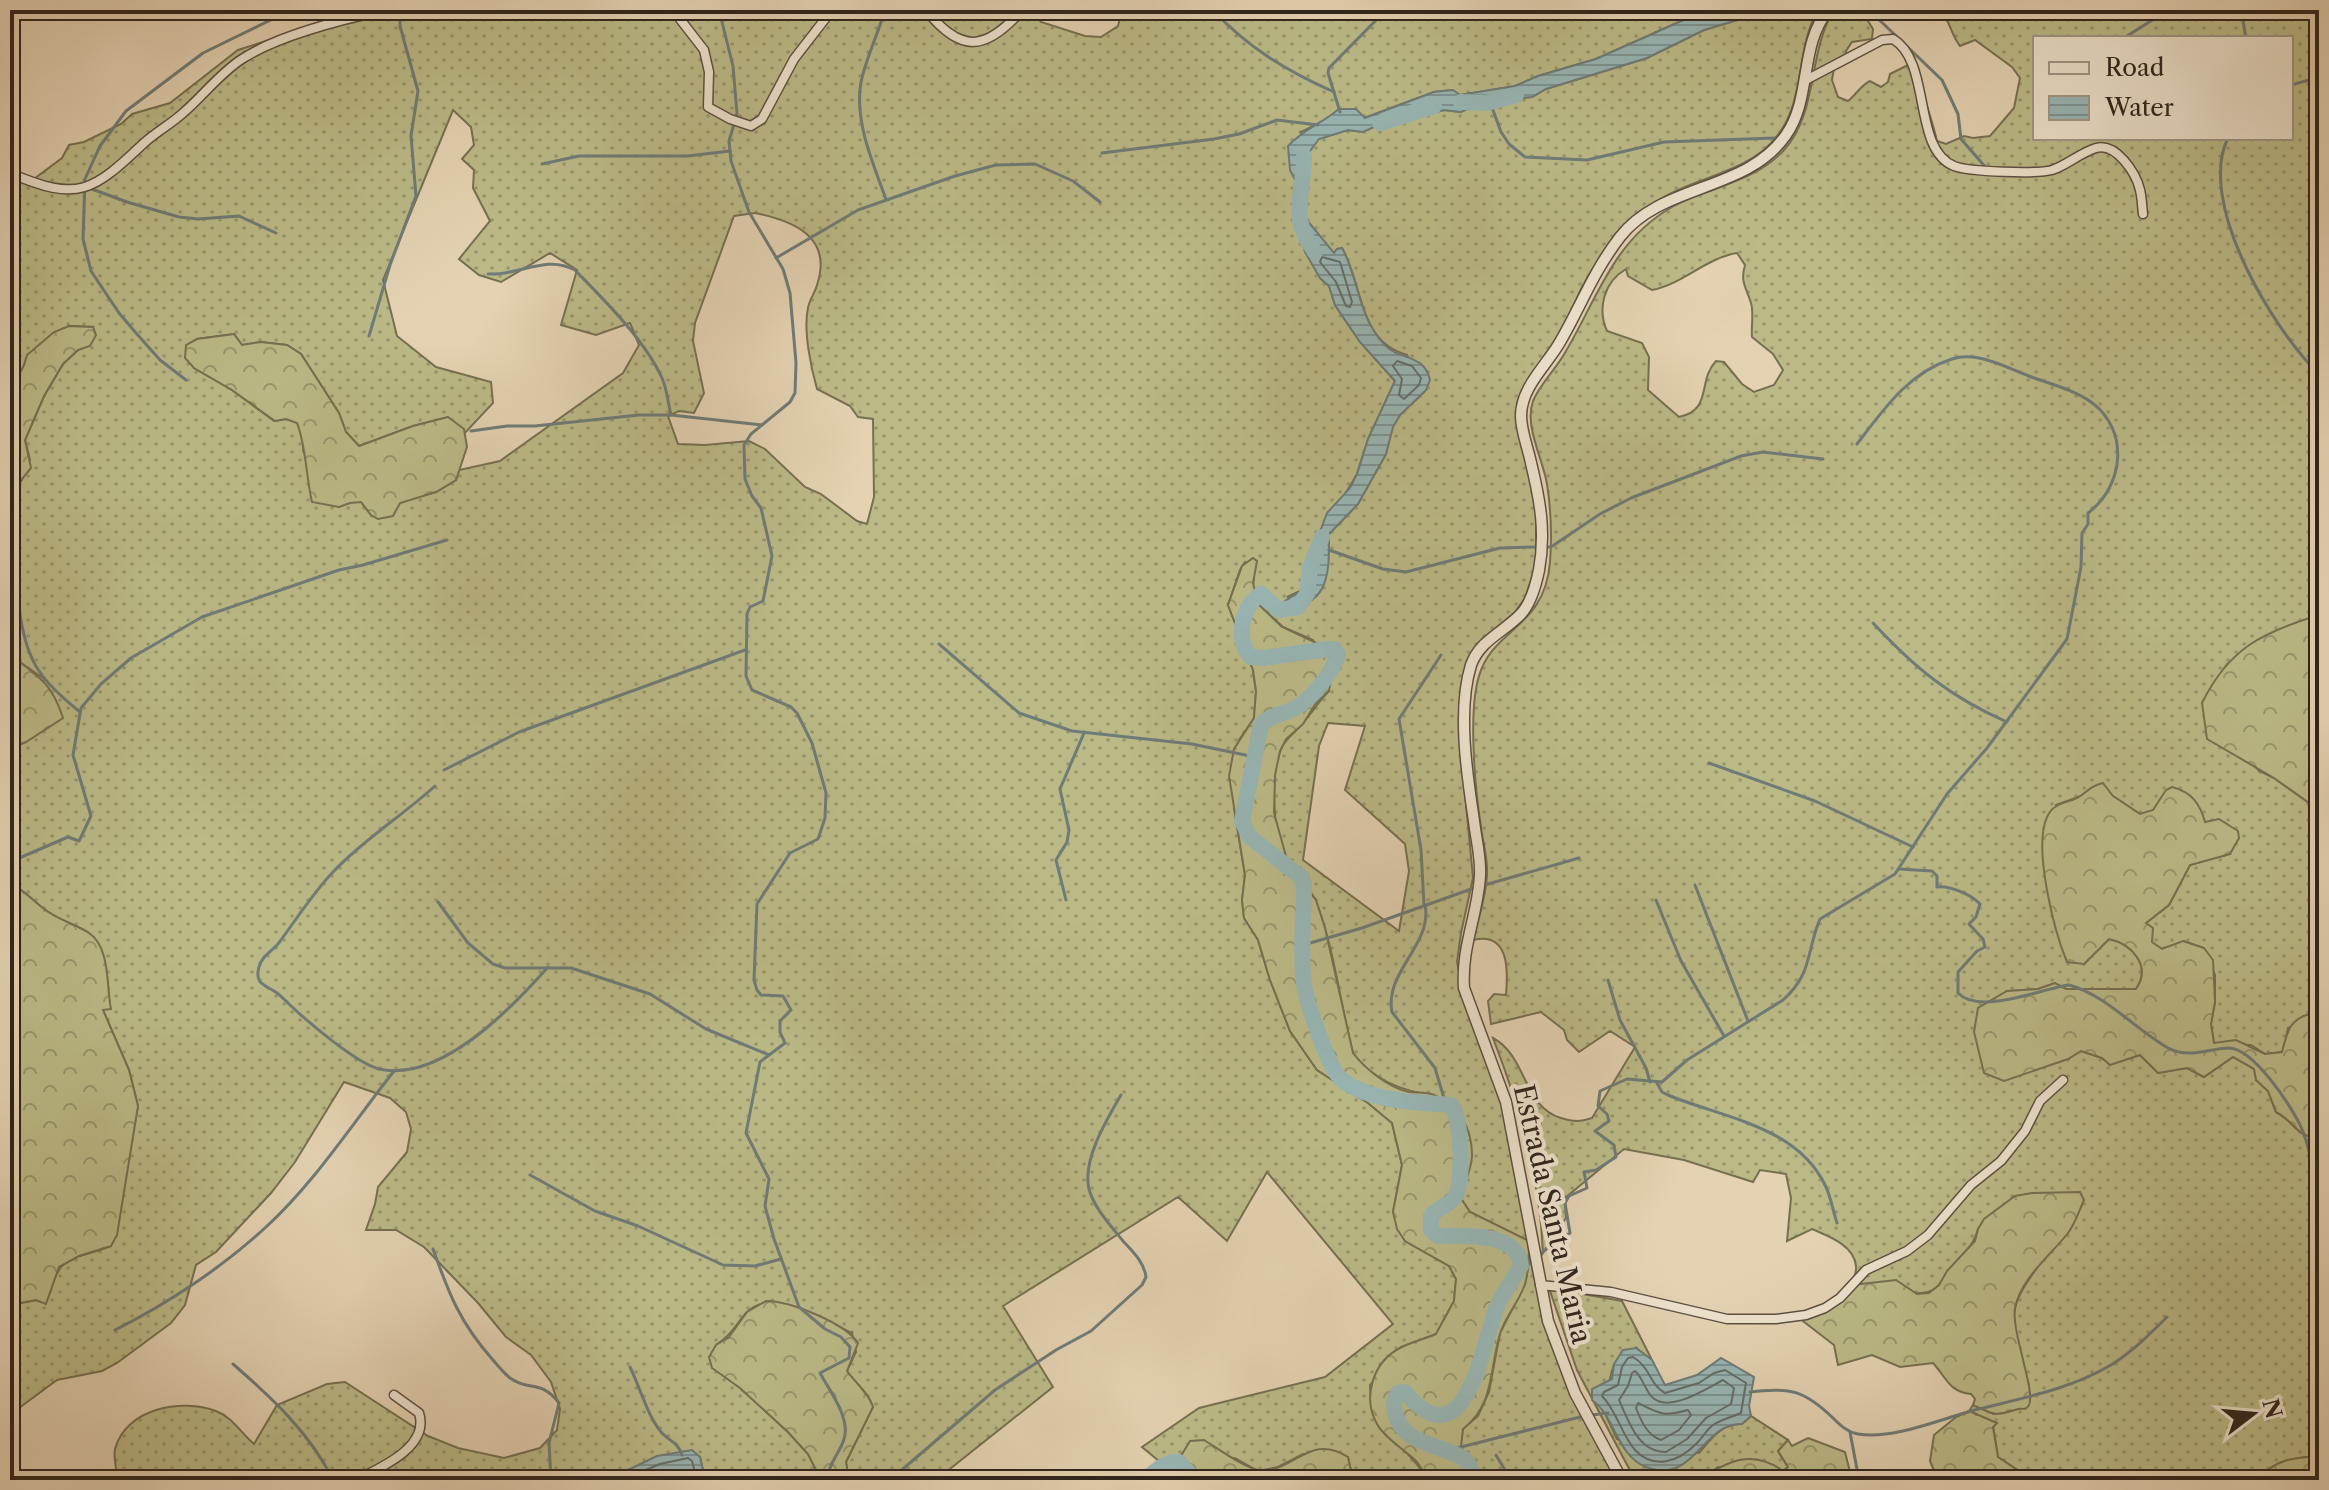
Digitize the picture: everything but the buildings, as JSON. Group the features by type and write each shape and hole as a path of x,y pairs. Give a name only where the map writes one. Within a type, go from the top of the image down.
{"street":[{"path":"10,173 39,184 69,190 98,183 121,167 145,141 181,115 239,61 268,46 341,21 386,10"},
{"path":"673,10 704,50 709,72 708,107 751,126 762,119 794,59 832,10"},
{"path":"926,10 945,32 968,42 993,38 1022,10"},
{"name":"Estrada Santa Maria","path":"1622,1480 1575,1393 1548,1321 1506,1102 1464,988 1462,968 1480,873 1470,792 1464,696 1473,661 1493,635 1522,614 1532,596 1543,542 1541,504 1521,415 1523,400 1530,386 1559,345 1581,297 1621,235 1662,204 1713,186 1761,161 1789,132 1797,112 1814,33 1828,10"},
{"path":"1803,82 1882,40 1893,39 1909,56 1932,142 1950,164 1970,169 2036,173 2053,170 2097,147 2105,147 2118,153 2137,180 2143,214"},
{"path":"1540,1285 1611,1292 1727,1319 1776,1319 1806,1315 1825,1308 1840,1298 1866,1270 1907,1251 1928,1235 1971,1185 2001,1161 2025,1131 2040,1101 2063,1080"},
{"path":"356,1480 403,1452 412,1444 420,1428 419,1413 394,1395"}],"green space":[{"path":"363,10 1023,11 1036,16 1041,22 1085,36 1101,37 1118,26 1122,10 1706,10 1596,59 1515,86 1460,95 1452,90 1434,92 1364,118 1339,109 1301,132 1308,175 1310,151 1318,139 1348,130 1363,132 1380,124 1393,125 1400,115 1416,111 1461,112 1484,101 1532,97 1546,89 1647,58 1704,30 1759,10 1818,10 1806,41 1792,107 1777,136 1749,160 1661,198 1627,226 1594,267 1561,333 1521,394 1536,498 1536,564 1525,598 1515,612 1476,649 1461,751 1473,878 1457,962 1464,995 1501,1096 1529,1241 1470,1212 1460,1197 1472,1155 1434,1095 1389,1083 1369,1070 1353,1053 1323,922 1315,898 1288,866 1279,840 1274,806 1275,773 1282,747 1329,691 1313,640 1283,627 1258,604 1253,590 1254,574 1245,562 1228,605 1253,670 1256,691 1254,718 1239,740 1234,808 1245,875 1242,900 1244,918 1258,940 1290,1031 1317,1070 1368,1103 1392,1123 1402,1165 1393,1212 1405,1241 1449,1266 1456,1279 1454,1301 1436,1334 1401,1347 1370,1385 1376,1415 1428,1480 1353,1480 1348,1457 1303,1454 1278,1467 1258,1471 1235,1458 1200,1474 1210,1480 1156,1480 1171,1471 1142,1447 1199,1408 1325,1377 1393,1324 1267,1172 1227,1241 1178,1197 1003,1306 1053,1387 936,1480 849,1480 846,1462 873,1407 847,1371 856,1352 852,1333 798,1308 770,1302 757,1305 746,1313 716,1345 712,1367 788,1432 808,1454 821,1480 705,1480 700,1457 621,1471 607,1480 578,1480 564,1471 562,1480 118,1480 115,1449 121,1435 143,1416 172,1406 202,1407 227,1417 254,1444 277,1405 327,1384 345,1382 428,1436 458,1448 504,1458 540,1448 557,1430 560,1409 551,1382 531,1355 506,1337 424,1247 396,1230 366,1230 378,1187 407,1152 411,1129 406,1112 390,1098 344,1082 295,1162 271,1193 216,1252 196,1265 185,1305 171,1323 102,1371 57,1380 10,1418 10,1305 36,1300 50,1293 54,1279 65,1263 111,1246 138,1106 129,1070 102,1008 110,1009 100,947 89,933 50,913 10,884 10,748 26,742 44,679 10,655 10,494 22,480 30,460 25,440 44,396 63,364 78,350 93,327 69,326 27,355 10,392 10,173 31,181 62,158 69,145 84,142 121,124 132,114 170,103 238,50","holes":["453,110 471,127 474,145 462,159 474,170 473,188 490,221 459,259 479,275 501,282 550,253 577,270 561,325 596,335 630,323 639,345 623,373 500,461 459,470 456,480 436,492 371,515 361,502 350,502 339,507 303,451 303,437 297,422 286,419 274,421 232,390 194,368 197,339 234,334 242,345 261,342 287,345 301,354 339,413 346,432 359,446 448,417 463,429 464,434 493,403 491,382 436,367 397,336 383,280","755,213 783,221 807,234 815,243 821,268 807,317 810,360 817,389 850,406 858,417 873,419 874,497 867,524 857,521 821,494 805,487 765,449 749,441 678,444 668,416 679,411 694,413 704,393 693,341 695,323 734,216","1342,248 1349,263 1370,325 1391,348 1407,355 1426,390 1400,415 1392,427 1386,454 1358,504 1329,534 1327,569 1319,593 1311,598 1287,597 1311,586 1315,545 1357,474 1368,439 1395,381 1360,342 1335,305 1329,286 1320,278 1337,249","1328,723 1365,726 1345,790 1405,844 1409,871 1399,931 1303,860 1319,746"]},
{"path":"1834,10 1867,10 1863,13 1873,29 1872,39 1852,42 1846,51 1848,59 1834,68 1832,80 1838,97 1848,101 1870,81 1881,87 1888,82 1890,74 1914,62 1937,141 1946,144 1964,136 1990,136 2014,108 2020,78 2012,67 1975,40 1960,46 1940,10 2319,10 2319,616 2227,664 2202,703 2259,771 2319,810 2319,1022 2316,1018 2288,1028 2283,1052 2265,1054 2251,1045 2214,1044 2211,1024 2215,975 2204,948 2184,941 2162,949 2151,942 2146,923 2169,905 2190,865 2230,854 2205,823 2167,790 2153,811 2140,814 2113,796 2081,796 2056,805 2084,964 2109,939 2117,942 2132,951 2141,964 2142,972 2136,989 2066,989 2055,983 2038,989 2007,991 2068,1059 2081,1051 2110,1064 2140,1055 2158,1073 2187,1068 2204,1077 2233,1057 2255,1069 2256,1080 2268,1091 2276,1112 2301,1133 2319,1137 2319,1456 2278,1464 2258,1480 2070,1480 2059,1472 2019,1471 1998,1457 1993,1426 1996,1423 1969,1411 1973,1405 1994,1414 2029,1385 2017,1347 2014,1317 2019,1297 2037,1268 1978,1229 1974,1240 1932,1291 1910,1294 1852,1285 1856,1268 1854,1259 1839,1242 1812,1229 1787,1241 1791,1198 1786,1174 1760,1170 1753,1182 1684,1160 1624,1149 1565,1198 1566,1218 1543,1253 1538,1198 1527,1144 1493,1038 1513,1057 1539,1103 1549,1112 1573,1121 1592,1118 1635,1047 1610,1031 1579,1052 1567,1040 1564,1030 1541,1012 1491,1024 1488,1001 1494,994 1506,995 1506,965 1500,947 1494,942 1473,940 1487,869 1473,729 1479,676 1495,647 1539,601 1550,562 1549,504 1545,474 1532,432 1533,401 1566,351 1609,272 1635,236 1672,207 1759,170 1784,150 1803,118 1820,45","holes":["1737,253 1745,265 1743,280 1752,307 1752,337 1773,354 1783,370 1774,385 1754,392 1742,384 1724,362 1716,361 1710,369 1701,401 1690,413 1679,417 1648,390 1649,357 1642,343 1607,331 1603,313 1604,296 1612,281 1626,269 1628,276 1652,290"]},
{"path":"69,326 93,327 96,335 90,346 78,350 63,364 44,396 25,440 31,468 10,494 10,392 27,355 54,332"},
{"path":"234,334 242,345 261,342 287,345 301,354 339,413 346,432 359,446 448,417 464,429 467,447 456,480 436,492 400,503 393,516 378,519 361,502 339,507 312,502 297,423 286,419 275,421 194,368 185,358 186,345 197,339"},
{"path":"1253,558 1257,561 1253,583 1258,604 1282,627 1323,646 1331,661 1329,691 1316,703 1303,724 1286,739 1280,751 1275,775 1274,813 1289,867 1316,900 1353,1053 1386,1082 1401,1090 1434,1095 1457,1111 1467,1127 1472,1155 1460,1197 1470,1212 1529,1241 1525,1284 1500,1334 1486,1397 1481,1409 1463,1429 1461,1447 1478,1473 1494,1480 1428,1480 1416,1461 1380,1429 1370,1403 1373,1381 1383,1362 1400,1348 1436,1334 1454,1301 1456,1279 1449,1266 1405,1241 1397,1229 1393,1212 1402,1165 1392,1123 1368,1103 1317,1070 1290,1031 1258,940 1244,918 1242,900 1245,875 1229,776 1234,749 1254,718 1256,691 1253,670 1228,605 1242,566"},
{"path":"2319,615 2319,810 2274,778 2207,739 2202,703 2212,684 2236,655 2264,636"},
{"path":"10,655 49,688 63,718 26,742 10,748"},
{"path":"2103,783 2113,796 2140,814 2153,810 2166,790 2172,787 2179,789 2194,800 2205,822 2219,819 2238,831 2239,838 2230,854 2190,865 2169,905 2146,923 2153,928 2152,942 2162,949 2183,941 2204,948 2213,960 2215,1002 2211,1024 2214,1043 2236,1040 2265,1054 2282,1052 2293,1023 2310,1014 2314,1017 2319,1033 2319,1047 2312,1052 2319,1053 2319,1137 2301,1133 2276,1112 2268,1091 2256,1080 2254,1069 2233,1057 2204,1077 2187,1068 2158,1073 2140,1055 2110,1065 2102,1058 2081,1051 2068,1059 2004,1081 1984,1073 1974,1032 1978,1008 2007,991 2038,989 2055,983 2066,989 2136,989 2140,980 2141,964 2137,957 2125,946 2109,939 2084,964 2067,962 2047,890 2042,848 2047,817 2056,806"},
{"path":"10,884 50,913 89,933 101,948 111,1009 103,1010 129,1070 138,1106 117,1235 111,1246 79,1256 59,1267 46,1304 36,1300 10,1305"},
{"path":"2080,1192 2084,1200 2073,1226 2030,1277 2015,1308 2016,1331 2030,1398 2025,1409 1996,1414 1973,1405 1975,1399 1971,1394 1953,1387 1933,1363 1900,1367 1872,1355 1838,1365 1834,1345 1799,1318 1814,1312 1852,1285 1896,1280 1917,1294 1929,1293 1975,1241 1984,1219 2015,1196"},
{"path":"1530,1258 1547,1330 1618,1480 1494,1480 1478,1473 1460,1446 1463,1429 1478,1416 1489,1392 1500,1333 1525,1284"},
{"path":"1549,1288 1622,1301 1652,1360 1636,1348 1614,1364 1602,1407 1617,1439 1699,1453 1723,1429 1742,1424 1751,1416 1788,1440 1778,1451 1788,1467 1783,1471 1718,1467 1700,1480 1635,1480 1577,1370"},
{"path":"766,1301 816,1314 842,1328 858,1343 847,1371 873,1407 846,1462 849,1480 821,1480 808,1454 788,1432 740,1388 712,1368 709,1357 716,1345 729,1337 747,1312"},
{"path":"1969,1411 1997,1423 1993,1427 1998,1457 2019,1471 2059,1472 2070,1480 1938,1480 1930,1461 1934,1435 1956,1417"},
{"path":"1808,1438 1845,1452 1852,1480 1700,1480 1721,1467 1741,1460 1761,1460 1783,1471 1788,1467 1778,1451 1788,1440 1792,1446"},
{"path":"1204,1440 1239,1462 1259,1470 1283,1466 1312,1451 1334,1451 1348,1457 1353,1480 1210,1480 1176,1464 1190,1441"},
{"path":"2319,1456 2319,1480 2258,1480 2278,1464"}],"water":[{"path":"1706,10 1759,10 1704,30 1647,58 1546,89 1532,97 1484,101 1461,112 1444,110 1430,114 1416,111 1400,115 1393,125 1380,124 1363,132 1348,130 1319,139 1310,151 1308,175 1296,182 1290,170 1288,146 1339,109 1356,109 1365,118 1434,92 1453,90 1460,95 1515,86 1596,59"},
{"path":"1306,219 1334,253 1342,248 1375,333 1390,349 1422,365 1430,380 1426,390 1400,415 1393,427 1386,454 1358,504 1329,534 1329,560 1320,592 1301,606 1287,610 1279,607 1307,588 1314,579 1315,545 1327,513 1350,488 1368,439 1395,381 1360,342 1335,305 1329,286 1320,278 1305,252 1301,238"},
{"path":"1636,1348 1652,1360 1665,1385 1697,1375 1721,1358 1754,1377 1749,1406 1751,1416 1742,1424 1729,1426 1717,1433 1676,1468 1662,1471 1646,1467 1628,1454 1600,1407 1592,1400 1592,1389 1612,1379 1614,1364 1623,1350"},
{"path":"692,1450 700,1457 705,1480 682,1480 670,1476 663,1480 607,1480 657,1456"}],"waterway":[{"path":"186,380 160,360 136,333 91,271 83,239 85,179 100,146 126,111 203,53 291,10"},
{"path":"369,336 390,265 416,196 411,136 418,91 400,26 400,10"},
{"path":"719,10 733,66 737,114 729,141 731,161 749,212 783,269 790,293 796,363 795,393 790,402 751,434 744,445 745,479 761,508 772,556 763,601 750,607 747,614 746,676 752,690 791,707 797,713 812,743 826,793 825,818 818,839 790,853 757,904 754,980 757,990 761,995 783,996 791,1010 780,1021 780,1032 785,1043 760,1062 746,1133 769,1179 765,1206 799,1307 850,1347 849,1358 820,1373 838,1404 845,1431 827,1480"},
{"path":"885,10 863,73 860,111 866,142 886,199"},
{"path":"1213,10 1240,36 1269,57 1334,92"},
{"path":"1340,112 1329,68 1386,10"},
{"path":"1869,10 1942,80 1958,114 1961,139 1988,170"},
{"path":"2127,36 2168,10"},
{"path":"2241,10 2246,36"},
{"path":"2293,84 2309,80 2319,90"},
{"path":"1461,102 1486,103 1516,95"},
{"path":"1490,102 1501,132 1509,144 1525,157 1587,160 1664,142 1775,138"},
{"path":"1380,123 1434,106"},
{"path":"1102,153 1214,139 1239,134 1277,120 1318,125"},
{"path":"2227,140 2221,165 2222,196 2244,264 2281,328 2319,374"},
{"path":"542,164 579,156 688,156 730,151"},
{"path":"1304,156 1300,216 1315,252"},
{"path":"776,258 858,210 996,165 1035,164 1073,181 1100,202"},
{"path":"89,188 179,217 239,216 276,233"},
{"path":"488,274 554,264 575,270 623,321 655,364 664,382 671,415"},
{"path":"1538,1255 1570,1233 1565,1203 1569,1196 1587,1188 1584,1172 1596,1170 1616,1157 1614,1145 1595,1131 1609,1121 1607,1114 1598,1106 1600,1091 1627,1079 1662,1082 1687,1060 1783,1000 1804,971 1820,919 1895,874 1947,794 1987,748 2067,639 2081,567 2082,533 2088,524 2088,513 2109,488 2118,458 2117,442 2104,414 2084,397 2069,390 1991,361 1962,357 1922,373 1887,405 1857,444"},
{"path":"471,431 639,415 671,415 762,425"},
{"path":"1546,547 1551,547 1600,514 1631,498 1741,456 1763,452 1823,459"},
{"path":"1322,537 1310,568 1307,594 1298,607 1279,610 1261,594 1254,599 1242,624 1243,642 1251,657 1328,649 1334,649 1338,655 1326,677 1308,698 1261,725 1242,821 1250,837 1302,878 1304,984 1319,1036 1337,1075 1368,1093 1395,1100 1451,1105 1455,1112 1460,1150 1458,1190 1452,1200 1431,1216 1431,1230 1438,1236 1474,1236 1500,1241 1518,1255 1521,1266 1498,1303 1477,1371 1468,1392 1456,1408 1443,1415 1426,1411 1405,1392 1398,1393 1394,1401 1399,1422 1405,1431 1422,1442 1463,1458 1475,1480"},
{"path":"10,862 68,837 79,841 91,816 73,755 81,708 101,684 131,658 202,617 339,570 447,540"},
{"path":"1329,550 1383,569 1406,572 1500,548 1538,547"},
{"path":"15,585 31,657 49,683 80,712"},
{"path":"1873,623 1934,680 2007,722"},
{"path":"939,644 1019,713 1072,731 1192,744 1255,757"},
{"path":"444,770 519,732 745,650"},
{"path":"1424,905 1421,850 1399,719 1441,655"},
{"path":"1066,900 1056,860 1067,842 1069,830 1060,789 1084,733"},
{"path":"1709,763 1815,801 1913,847"},
{"path":"435,786 357,849 325,880 278,944 262,960 258,978 345,1051 379,1069 402,1070 426,1065 472,1039 515,1003 548,967"},
{"path":"1481,886 1579,858"},
{"path":"1899,869 1932,871 1937,876 1937,887 1960,891 1980,904 1976,917 1969,924 1983,939 1985,947 1977,951 1958,972 1958,993 1981,1002 1996,1001 2069,985 2108,1004 2168,1048 2184,1053 2228,1048 2238,1050 2260,1067 2296,1118 2319,1187"},
{"path":"1695,885 1748,1021"},
{"path":"1303,945 1362,928 1474,888"},
{"path":"1656,900 1681,961 1724,1036"},
{"path":"438,902 468,943 493,964 505,968 571,968 650,994 706,1029 769,1055"},
{"path":"1425,905 1426,919 1422,933 1395,984 1391,998 1392,1012 1435,1068 1446,1105"},
{"path":"1608,980 1620,1020 1646,1068 1650,1082"},
{"path":"115,1330 194,1284 266,1227 317,1172 394,1071"},
{"path":"1657,1083 1668,1095 1757,1127 1797,1150 1813,1166 1826,1187 1837,1223"},
{"path":"890,1480 995,1390 1091,1331 1142,1285 1146,1277 1140,1262 1103,1216 1089,1189 1092,1153 1121,1095"},
{"path":"2310,1158 2319,1155"},
{"path":"530,1175 595,1211 638,1226 723,1265 755,1266 781,1259"},
{"path":"433,1249 457,1308 499,1367 510,1378 541,1388 559,1403 549,1443 551,1480"},
{"path":"1521,1262 1531,1258"},
{"path":"1750,1392 1776,1390 1805,1396 1854,1433 1900,1432 2043,1393 2095,1374 2119,1360 2167,1317"},
{"path":"233,1364 276,1403 302,1432 333,1480"},
{"path":"630,1367 656,1426 682,1455"},
{"path":"1592,1415 1608,1413"},
{"path":"1445,1451 1584,1416"},
{"path":"1850,1432 1859,1480"},
{"path":"1496,1455 1511,1480"},
{"path":"1144,1480 1172,1462 1179,1462 1195,1480"}]}
